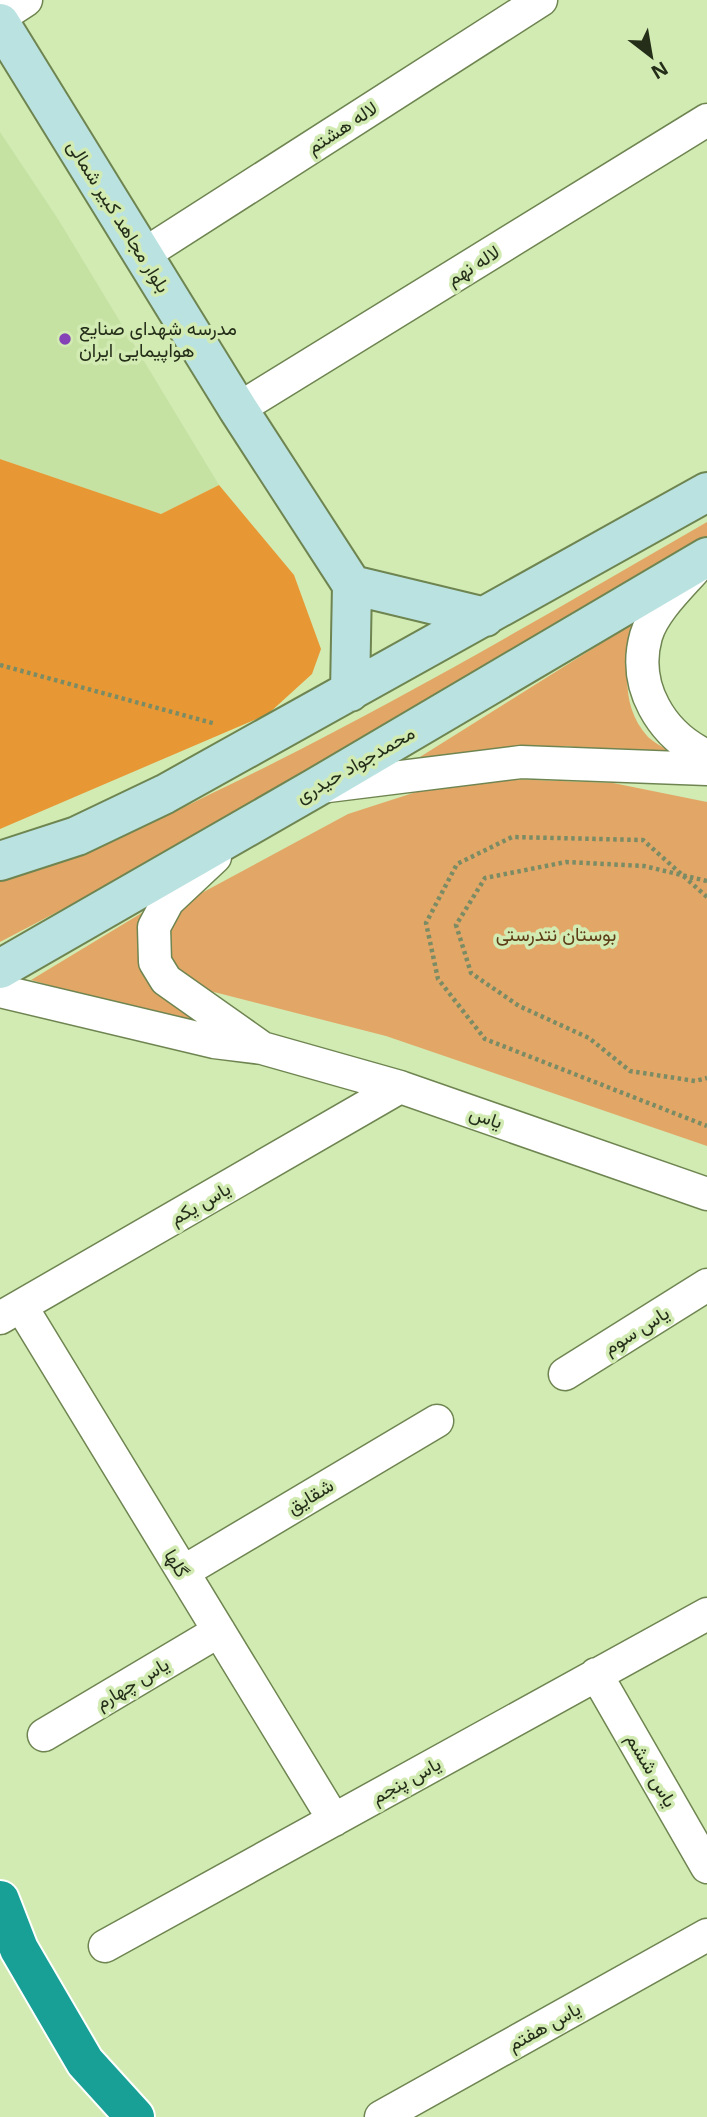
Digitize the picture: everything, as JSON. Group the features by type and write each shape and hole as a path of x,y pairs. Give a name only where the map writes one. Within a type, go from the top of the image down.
{"highway":[{"path":"0,1900 19,1949 85,2063 135,2117"}],"street":[{"path":"0,17 26,0"},
{"name":"لاله هشتم","path":"143,255 541,0"},
{"name":"بلوار مجاهد کبیر شمالی","path":"0,23 238,409 352,585"},
{"name":"لاله نهم","path":"238,409 707,120"},
{"path":"0,861 77,836 164,794 707,492"},
{"path":"705,558 670,597 647,635 642,679 661,722 691,749 707,756"},
{"name":"محمدجواد حیدری","path":"0,969 315,788 705,558"},
{"path":"350,692 352,585 485,617"},
{"path":"315,788 521,762 707,769"},
{"path":"244,829 167,901 154,927 155,962 166,980 262,1048"},
{"path":"0,991 214,1042 262,1048"},
{"name":"یاس","path":"262,1048 400,1087 707,1194"},
{"name":"یاس یکم","path":"10,1312 400,1087"},
{"name":"یاس سوم","path":"565,1374 707,1285"},
{"name":"گلها","path":"10,1312 183,1572 334,1820"},
{"name":"شقایق","path":"183,1572 437,1421"},
{"name":"یاس پنجم","path":"105,1946 707,1614"},
{"name":"یاس چهارم","path":"44,1735 219,1631"},
{"name":"یاس ششم","path":"597,1674 707,1867"},
{"name":"یاس هفتم","path":"381,2117 707,1935"}],"path":[{"path":"0,665 268,738"},
{"path":"707,897 643,840 512,837 457,864 426,923 438,979 485,1039 707,1126"},
{"path":"707,881 644,866 566,862 485,878 456,925 471,972 519,1006 589,1038 630,1071 695,1082 707,1078"}],"shaded area":[{"name":"مدرسه شهدای صنایع هواپیمایی ایران","path":"0,132 58,219 219,485 161,514 0,459"},
{"path":"0,459 161,514 219,485 294,575 321,649 312,674 268,714 0,829"}],"green space":[{"path":"707,522 707,546 120,879 0,942 0,878 58,862 115,840 287,756 468,659"},
{"path":"635,622 627,682 632,711 648,737 686,760 566,746 519,747 404,767"},
{"name":"بوستان نتدرستی","path":"505,779 613,783 707,802 707,1146 386,1036 206,990 178,968 172,958 166,936 168,925 178,908 348,814 416,792"},
{"path":"145,911 141,933 211,1031 31,980"}],"place":[{"name":"مدرسه شهدای صنایع هواپیمایی ایران","path":"65,339"}]}
